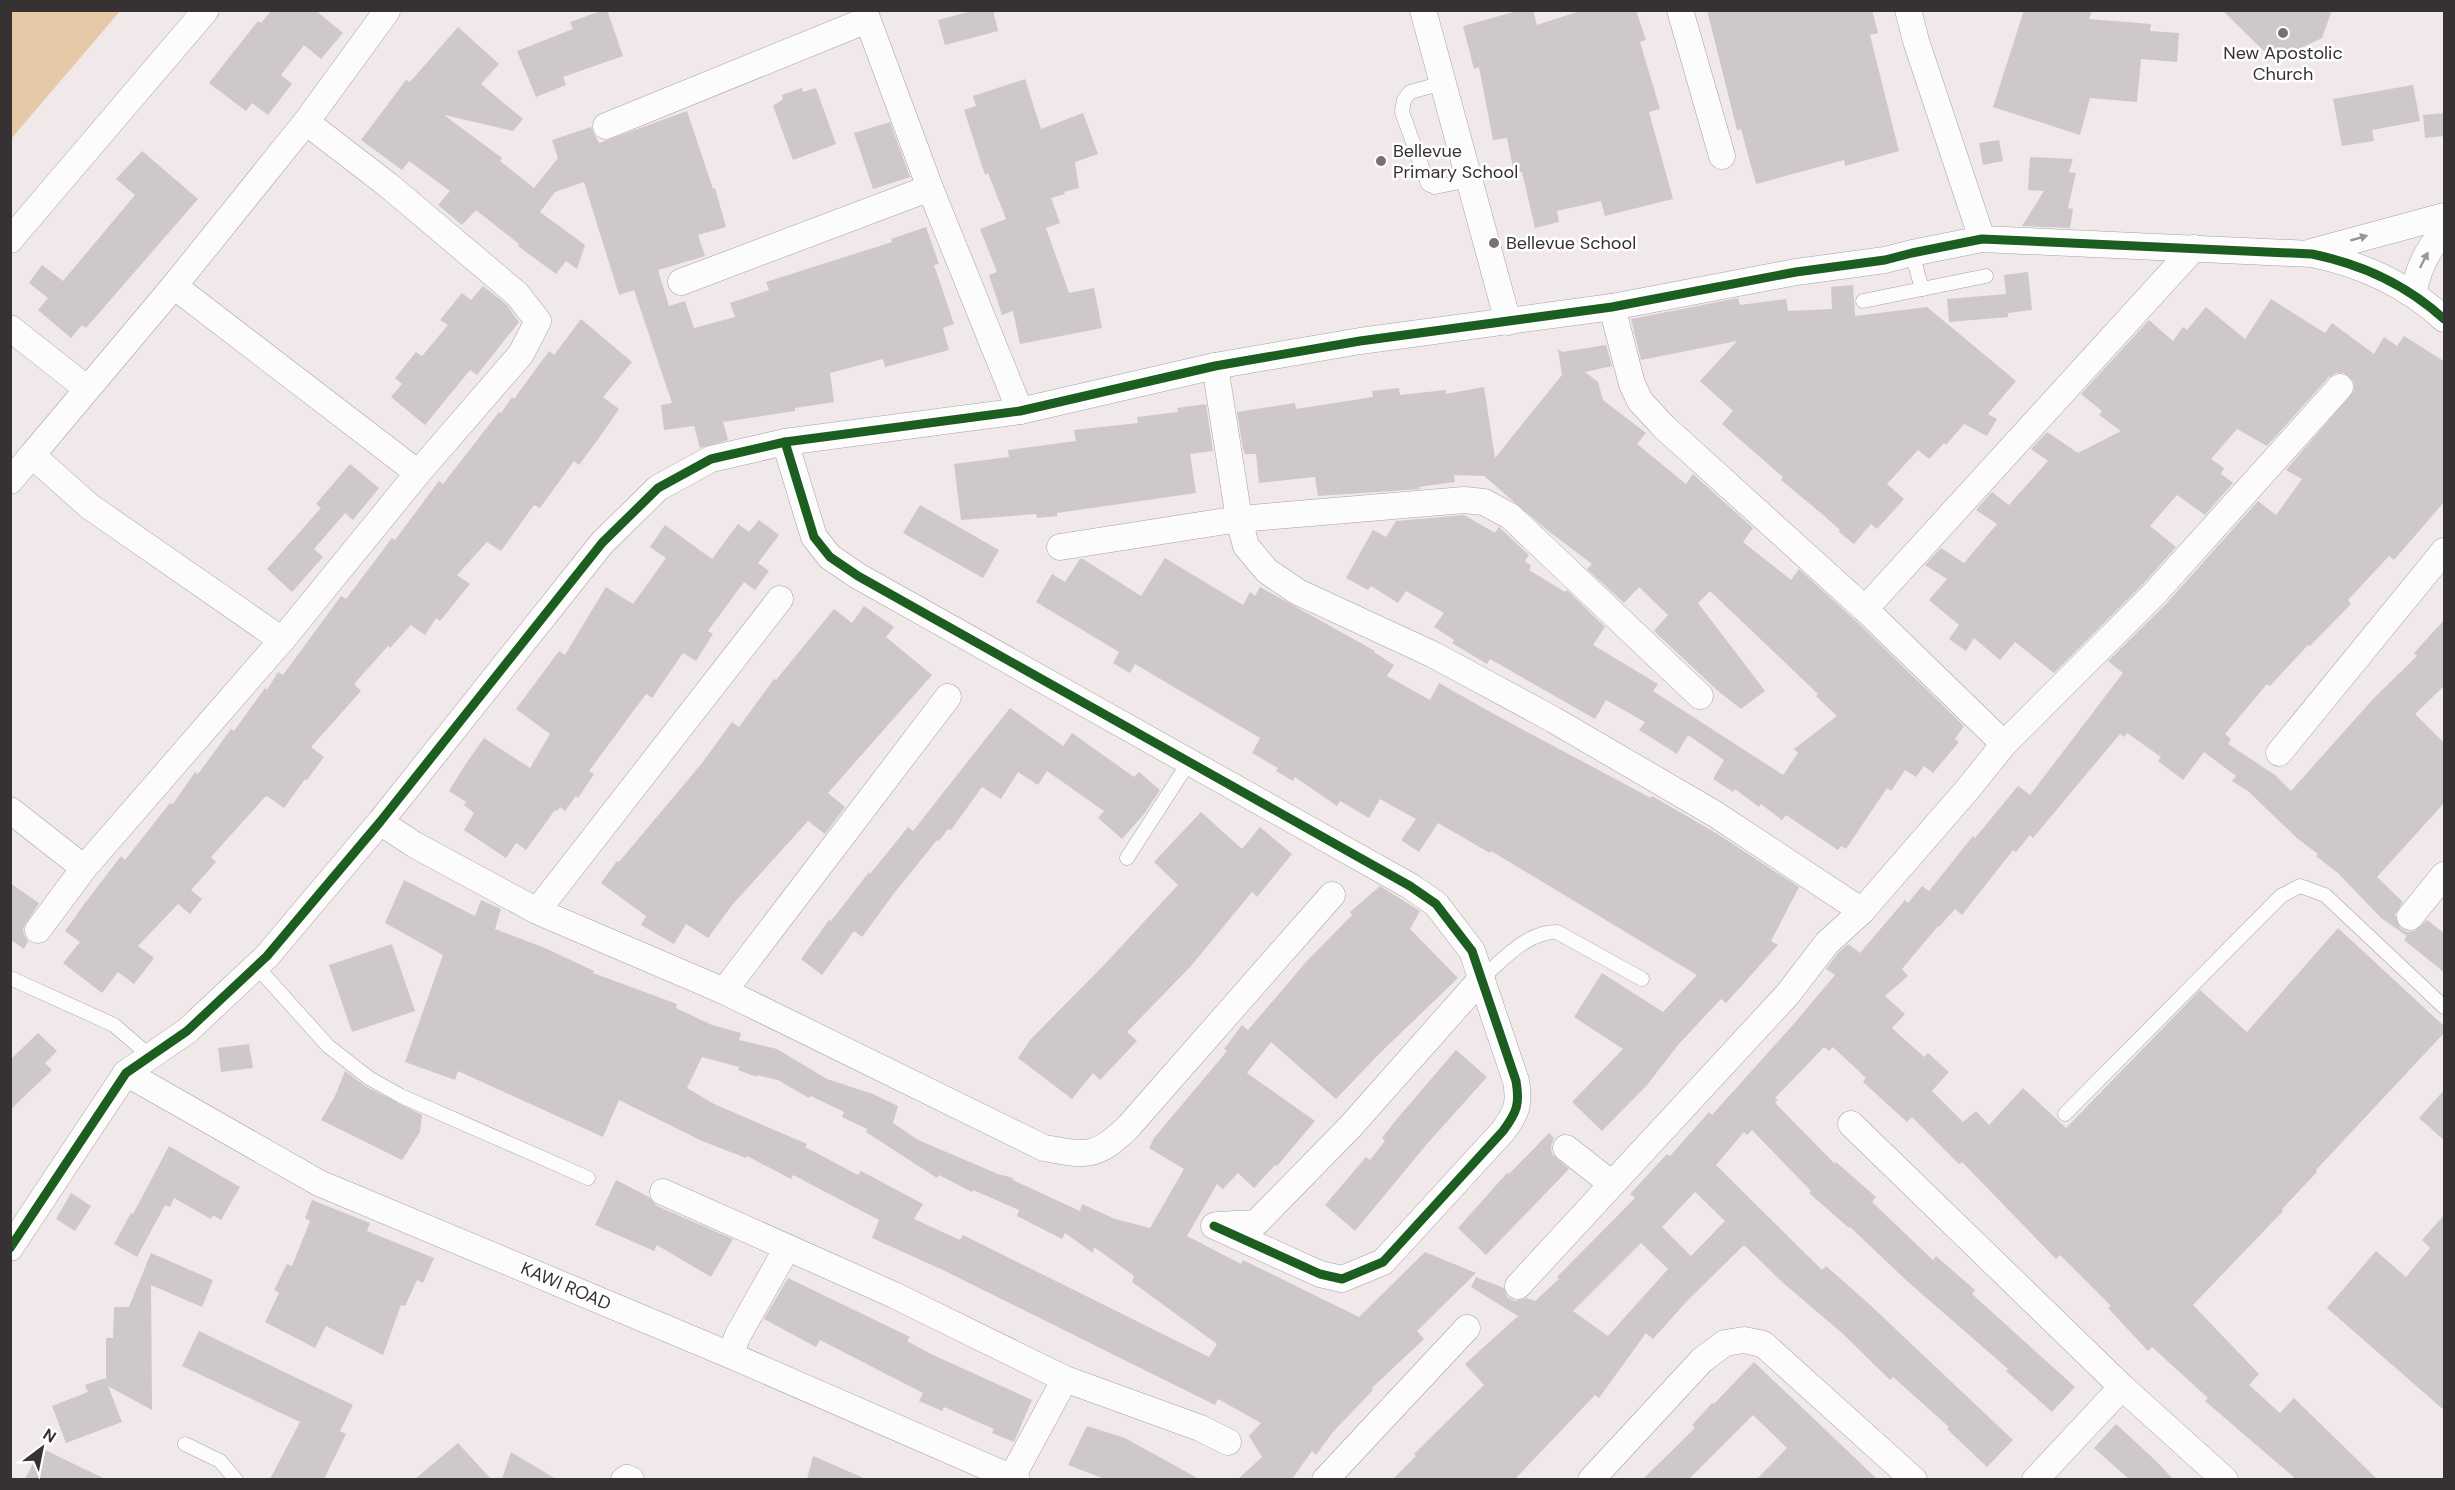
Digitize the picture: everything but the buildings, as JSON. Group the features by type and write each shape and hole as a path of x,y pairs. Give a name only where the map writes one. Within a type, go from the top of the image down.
{"street":[{"path":"10,240 206,10"},
{"path":"1423,10 1508,322"},
{"path":"1680,10 1722,156"},
{"path":"1908,10 1916,41 1982,239"},
{"path":"10,481 174,286 306,122 387,11"},
{"path":"606,126 865,15 930,188 1020,411"},
{"path":"38,930 84,868 282,640 418,474 521,354 538,321 517,294 388,184 306,122"},
{"path":"681,282 930,188"},
{"path":"2302,254 2445,216"},
{"path":"2433,304 2418,272 2433,242 2445,231"},
{"path":"10,1248 126,1073 187,1031 257,967 380,822 602,543 658,488 711,459 785,442 1020,411 1215,366 1360,341 1612,307 1796,272 1885,260 1982,239 2302,254 2337,259 2362,268 2433,304"},
{"path":"1865,609 2194,248"},
{"path":"174,286 418,474"},
{"path":"1612,307 1632,384 1640,401 1664,427 1865,609 2004,744"},
{"path":"10,328 22,340 86,388"},
{"path":"1215,366 1239,519 1246,546 1267,571 1298,591 1434,655 1554,720 1715,814 1862,911"},
{"path":"1518,1286 1787,995 1827,942 1862,911 2004,744 2155,593 2340,387"},
{"path":"785,442 814,537 830,557 858,576 1426,896 1443,913 1472,951 1482,978 1516,1081 1519,1100 1513,1117 1383,1262 1342,1279 1320,1275 1214,1226 1256,1223 1351,1126 1482,978"},
{"path":"32,455 89,506 282,640"},
{"path":"1060,547 1239,519 1464,500 1484,502 1510,516 1700,696"},
{"path":"2279,753 2445,551"},
{"path":"537,911 780,599"},
{"path":"724,991 948,697"},
{"path":"10,810 84,868"},
{"path":"380,822 415,845 537,911 724,991 1044,1148 1090,1154 1110,1145 1129,1126 1332,896"},
{"path":"2410,917 2445,875"},
{"name":"KAWI ROAD","path":"126,1073 319,1183 730,1355 1015,1478"},
{"path":"1851,1124 2122,1387 2225,1479"},
{"path":"1566,1148 1612,1184"},
{"path":"663,1192 894,1295 1065,1378 1200,1428 1228,1442"},
{"path":"730,1355 738,1335 787,1248"},
{"path":"1325,1479 1467,1328"},
{"path":"1592,1479 1702,1360 1725,1343 1744,1340 1763,1344 1914,1479"},
{"path":"1015,1478 1065,1378"},
{"path":"2035,1479 2122,1387"},
{"path":"624,1479 631,1479"}],"lane":[{"path":"1443,83 1410,92 1404,100 1402,112 1428,184 1435,187 1470,180"},
{"path":"1912,253 1922,289"},
{"path":"1863,301 1986,276"},
{"path":"1127,858 1189,762"},
{"path":"2066,1114 2281,897 2301,886 2325,895 2445,1007"},
{"path":"1482,978 1532,936 1544,932 1557,932 1642,979"},
{"path":"257,967 328,1046 369,1078 401,1096 588,1178"},
{"path":"10,978 114,1025 151,1057"},
{"path":"185,1444 220,1461 236,1479"}],"shaded area":[{"path":"10,11 120,11 11,139"}],"cycle path":[{"path":"10,1248 126,1073 187,1031 267,956 380,822 602,543 658,488 711,459 785,442 1020,411 1215,366 1360,341 1612,307 1796,272 1885,260 1982,239 2312,254 2366,270 2399,286 2444,319"},
{"path":"785,442 814,537 830,557 858,576 1410,886 1436,904 1472,951 1516,1081 1518,1096 1516,1108 1503,1131 1383,1262 1342,1279 1320,1274 1214,1226"}],"place":[{"name":"New Apostolic Church","path":"2283,33"},
{"name":"Bellevue Primary School","path":"1381,161"},
{"name":"Bellevue School","path":"1494,243"}]}
